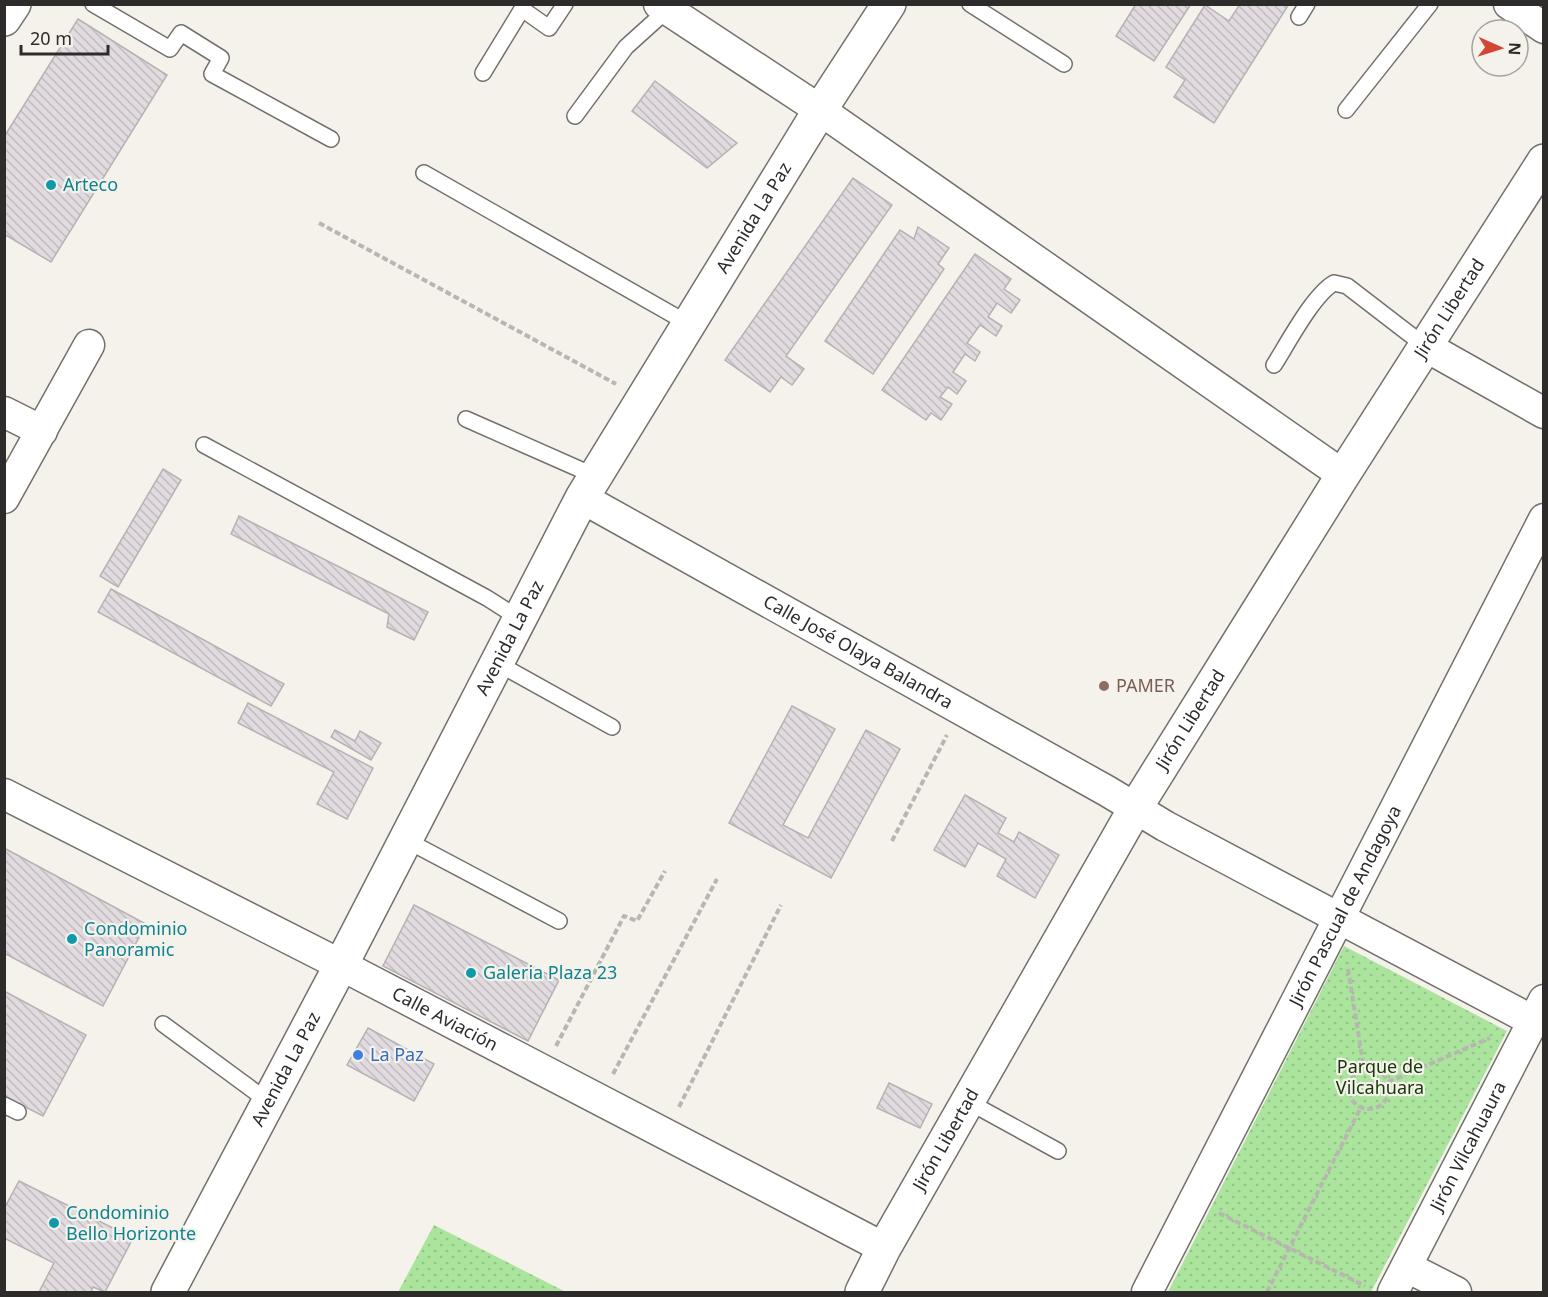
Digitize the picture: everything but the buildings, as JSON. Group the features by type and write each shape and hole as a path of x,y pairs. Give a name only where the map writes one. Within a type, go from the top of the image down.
{"main road":[{"path":"4,19 14,4"},
{"name":"Avenida La Paz","path":"168,1293 589,487 820,110 889,4"},
{"name":"Jirón Libertad","path":"862,1293 884,1248 1136,807 1343,475 1544,161"}],"street":[{"path":"1509,4 1544,27"},
{"path":"663,7 820,110 1343,475"},
{"path":"4,498 88,345"},
{"path":"1425,346 1544,413"},
{"path":"4,412 42,431"},
{"name":"Calle José Olaya Balandra","path":"589,487 961,709 1136,807 1165,826 1339,919 1535,1017"},
{"name":"Jirón Pascual de Andagoya","path":"1147,1293 1544,519"},
{"name":"Calle Aviación","path":"4,794 341,965 884,1248"},
{"name":"Jirón Vilcahuaura","path":"1383,1291 1407,1267 1535,1017"},
{"path":"1407,1267 1456,1293"}],"lane":[{"path":"93,4 170,49 181,33 221,58 212,74 331,139"},
{"path":"483,73 522,9 549,28 565,4"},
{"path":"970,4 1064,64"},
{"path":"1346,110 1430,4"},
{"path":"575,116 626,47 663,7"},
{"path":"424,173 689,324"},
{"path":"1274,365 1317,298 1326,287 1334,283 1347,286 1425,346"},
{"path":"466,418 589,487"},
{"path":"204,445 476,592 520,619"},
{"path":"497,663 612,727"},
{"path":"406,840 559,921"},
{"path":"163,1024 268,1102"},
{"path":"967,1101 1058,1151"}],"path":[{"path":"319,223 604,377"},
{"path":"892,842 961,709"},
{"path":"543,1070 624,916 637,921 665,871"},
{"path":"600,1099 717,879"},
{"path":"665,1134 782,904"},
{"path":"1348,969 1364,1069"},
{"path":"1388,1082 1535,1017"},
{"path":"1364,1069 1376,1069 1386,1076 1388,1082 1389,1094 1382,1105 1371,1109 1361,1107 1352,1099 1349,1087 1353,1075 1364,1069"},
{"path":"1267,1293 1361,1107"},
{"path":"1194,1201 1289,1250 1383,1291"}],"green space":[{"name":"Parque de Vilcahuara","path":"1344,946 1507,1031 1371,1292 1168,1292"},
{"path":"434,1225 566,1292 398,1292"}],"place":[{"name":"Arteco","path":"51,185"},
{"name":"PAMER","path":"1104,686"},
{"name":"Condominio Panoramic","path":"72,939"},
{"name":"Galeria Plaza 23","path":"471,973"},
{"name":"La Paz","path":"358,1055"},
{"name":"Condominio Bello Horizonte","path":"54,1223"}]}
